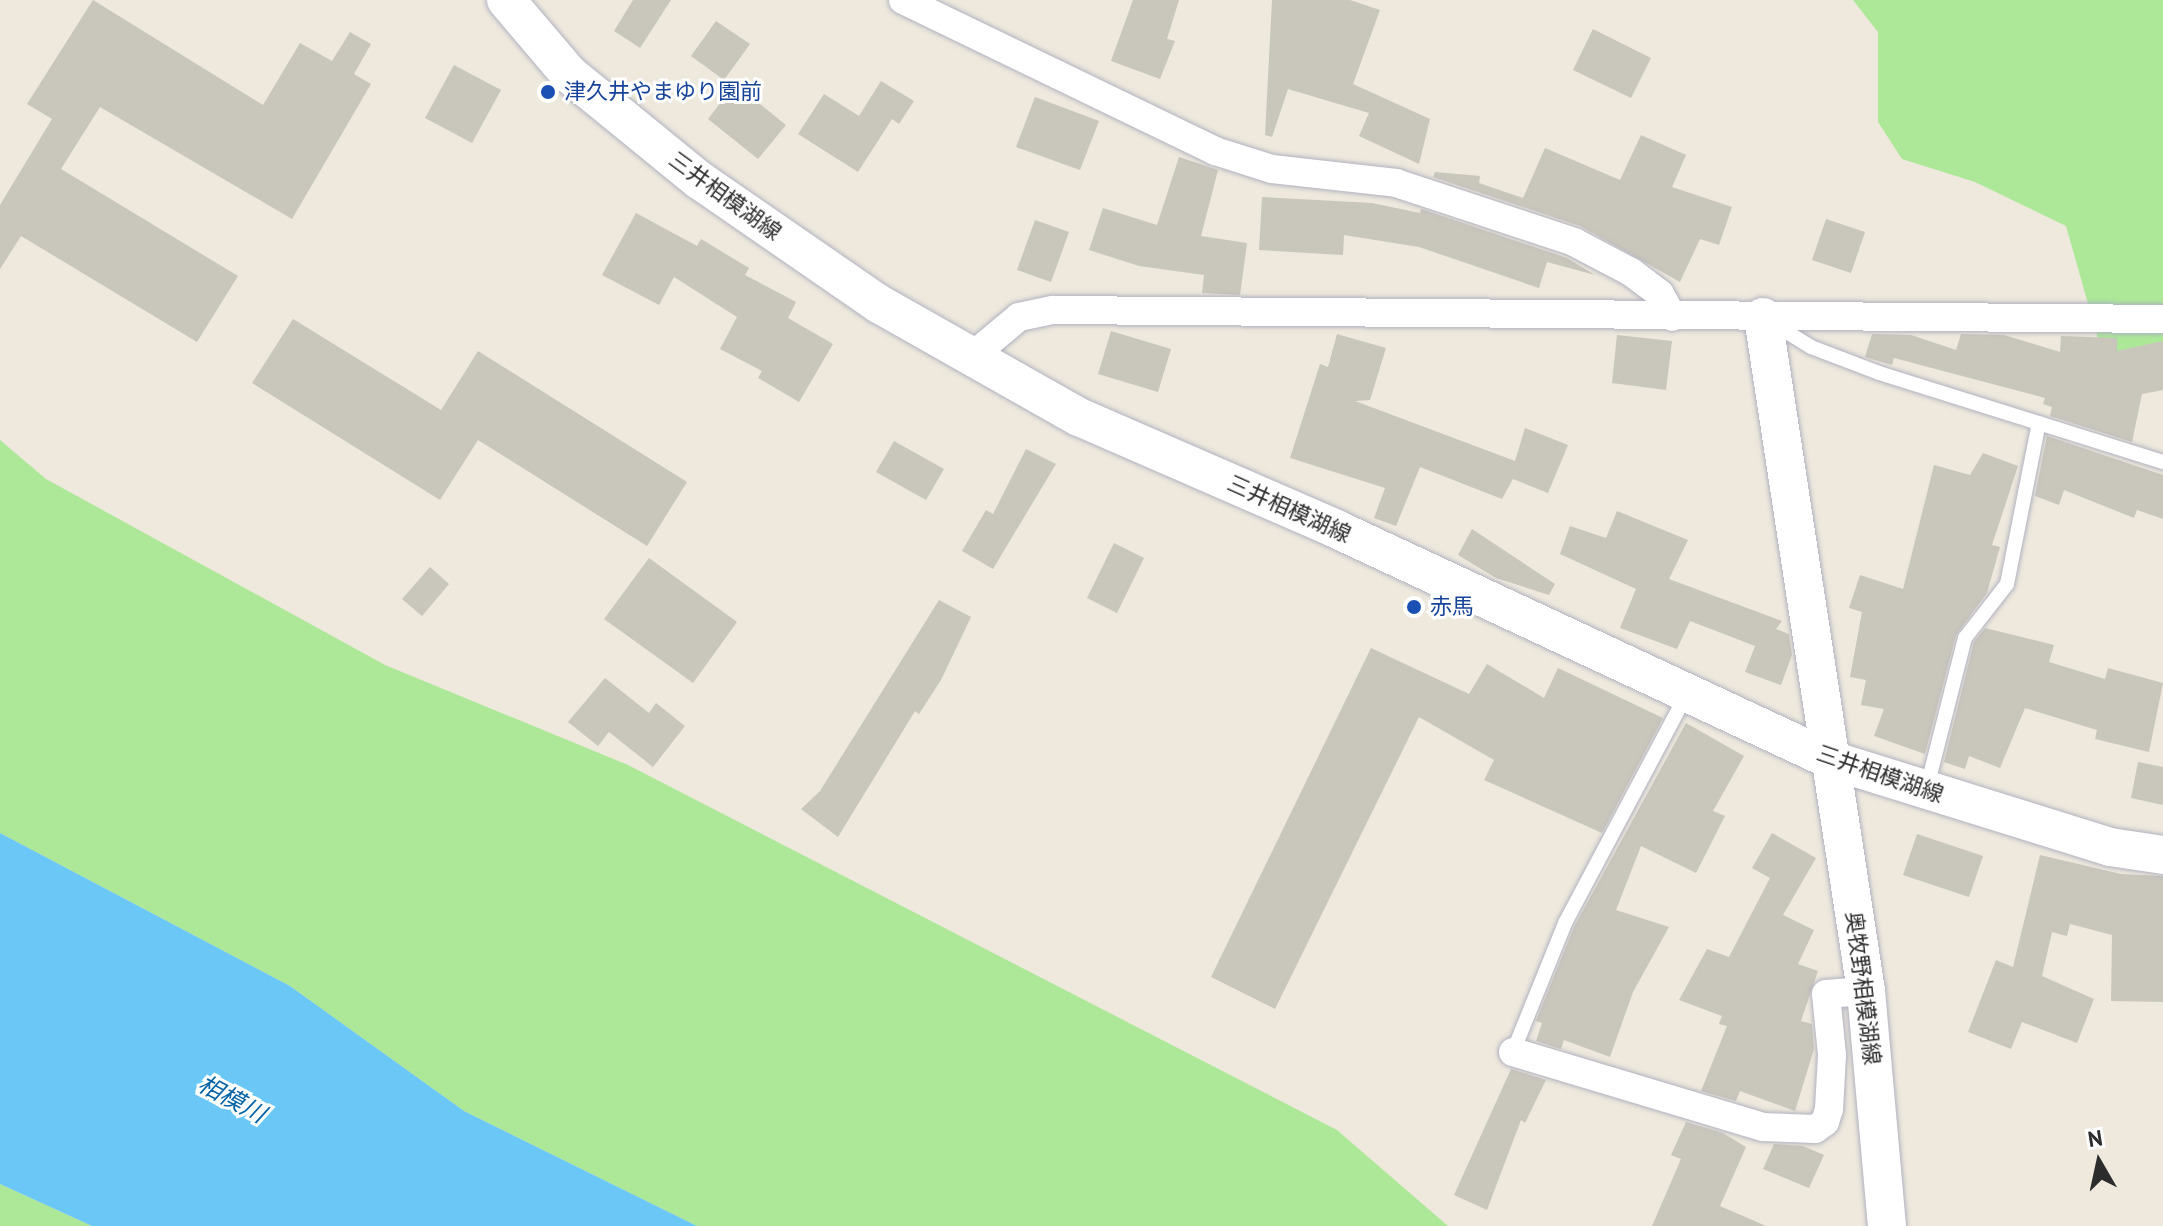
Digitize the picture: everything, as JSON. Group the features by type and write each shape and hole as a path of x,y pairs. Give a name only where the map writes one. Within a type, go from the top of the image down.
{"main road":[{"name":"三井相模湖線","path":"506,0 569,74 699,180 879,304 1079,417 1336,529 1831,760 2110,847 2163,855"},
{"name":"奥牧野相模湖線","path":"1763,317 1866,991 1887,1221"}],"street":[{"path":"903,0 1215,151 1272,169 1396,183 1574,242 1631,272 1660,294 1673,317"},
{"path":"971,357 1001,329 1034,311 1673,317 1844,314 2163,319"},
{"path":"1513,1052 1763,1127 1815,1129 1825,1122 1829,1109 1832,1055 1826,994 1866,991"}],"lane":[{"path":"1763,317 1811,347 1879,373 2163,462"},
{"path":"1927,790 1965,638 2007,584 2039,423"},
{"path":"1513,1052 1565,923 1687,693"}],"green space":[{"path":"1853,0 2163,0 2163,376 2104,360 2066,226 1975,182 1902,159 1878,122 1878,32"},
{"path":"0,440 46,479 385,665 628,765 1337,1130 1448,1226 697,1226 464,1111 290,986 0,833"},
{"path":"0,1184 92,1226 0,1226"}],"water":[{"name":"相模川","path":"0,833 290,986 464,1111 697,1226 92,1226 0,1184"}],"building":[{"path":"93,0 263,105 300,43 332,61 350,32 371,44 354,74 371,84 292,219 100,107 61,169 238,276 197,342 21,236 0,269 0,205 52,119 27,104"},
{"path":"633,0 671,0 640,48 614,31"},
{"path":"1133,0 1179,0 1167,39 1175,41 1160,79 1111,61"},
{"path":"1272,0 1350,0 1380,10 1353,84 1430,119 1419,164 1359,136 1369,113 1288,89 1272,137 1265,135"},
{"path":"716,21 750,44 724,80 691,56"},
{"path":"1593,29 1651,58 1631,98 1573,70"},
{"path":"454,65 501,90 472,143 425,118"},
{"path":"881,81 914,101 899,124 892,119 858,172 798,134 824,94 859,116"},
{"path":"735,84 786,125 758,159 708,119"},
{"path":"1035,97 1099,121 1080,170 1016,147"},
{"path":"1641,135 1686,155 1672,187 1732,207 1719,245 1700,239 1680,282 1580,226 1433,177 1435,172 1480,176 1479,183 1523,198 1545,148 1620,180"},
{"path":"1179,157 1218,170 1201,236 1247,243 1240,295 1202,293 1204,275 1139,266 1089,250 1103,208 1157,225"},
{"path":"1262,197 1372,203 1420,213 1421,209 1567,258 1595,275 1547,262 1539,288 1419,247 1344,235 1343,255 1259,250"},
{"path":"636,213 697,246 701,239 749,268 745,275 796,302 788,318 833,344 799,402 758,378 762,371 720,349 737,317 674,277 659,305 602,275"},
{"path":"1826,219 1865,232 1851,273 1812,260"},
{"path":"1035,220 1069,232 1051,282 1017,270"},
{"path":"293,319 441,410 478,351 687,482 647,546 478,440 440,500 252,383"},
{"path":"1111,331 1171,349 1158,392 1098,374"},
{"path":"1337,334 1386,348 1370,400 1355,401 1515,461 1525,428 1568,445 1548,493 1513,479 1502,499 1420,467 1396,526 1374,518 1385,488 1290,458 1320,364 1328,367"},
{"path":"1872,334 1911,335 1956,350 1961,334 2004,335 2060,352 2061,336 2117,338 2117,351 2163,341 2163,390 2142,394 2132,442 2050,416 2052,407 2043,404 2045,398 1894,358 1892,365 1865,357"},
{"path":"1617,335 1672,341 1666,390 1612,383"},
{"path":"2047,436 2163,475 2163,519 2137,510 2134,518 2064,490 2059,505 2035,496"},
{"path":"894,441 944,469 926,500 876,472"},
{"path":"1026,449 1056,464 993,569 962,551 986,510 993,514"},
{"path":"1983,453 2018,466 1992,545 2000,547 1987,593 1956,635 1925,754 1874,736 1884,709 1861,705 1866,680 1850,677 1862,612 1849,608 1860,575 1903,589 1934,465 1970,475"},
{"path":"1617,511 1688,540 1669,579 1782,621 1776,629 1789,634 1792,655 1781,685 1745,672 1755,646 1690,621 1677,649 1620,628 1636,589 1560,554 1570,526 1606,538"},
{"path":"1472,529 1555,584 1549,595 1496,578 1458,555"},
{"path":"1114,543 1144,558 1117,613 1087,598"},
{"path":"649,558 737,622 693,683 604,619"},
{"path":"430,567 449,584 422,616 402,599"},
{"path":"939,600 971,617 941,680 919,714 915,711 838,837 801,809 820,791"},
{"path":"1985,628 2054,645 2049,662 2105,679 2108,668 2163,683 2149,752 2095,739 2097,730 2025,708 2000,768 1969,756 1965,769 1944,762 1974,642"},
{"path":"1371,648 1469,694 1487,664 1544,698 1558,668 1663,718 1602,833 1484,780 1494,760 1419,717 1275,1009 1211,977"},
{"path":"605,678 649,713 656,703 685,726 653,767 609,732 598,746 568,722"},
{"path":"1686,723 1744,756 1713,811 1725,816 1696,873 1641,846 1616,910 1669,927 1633,992 1610,1057 1564,1040 1561,1049 1536,1041 1542,1023 1536,1021 1574,927"},
{"path":"2138,762 2163,767 2163,805 2131,798"},
{"path":"1772,833 1816,858 1783,915 1814,930 1798,964 1818,971 1801,1021 1812,1024 1814,1049 1795,1111 1740,1091 1736,1101 1701,1091 1727,1026 1719,1024 1722,1016 1679,1000 1707,949 1729,957 1770,878 1752,868"},
{"path":"1917,834 1983,856 1969,897 1903,875"},
{"path":"2040,855 2121,874 2163,876 2163,1002 2111,1001 2112,935 2070,924 2067,936 2052,932 2042,976 2094,999 2077,1043 2022,1022 2011,1049 1968,1032 1996,960 2013,967"},
{"path":"1511,1069 1546,1080 1525,1123 1521,1120 1487,1210 1454,1195"},
{"path":"1686,1122 1723,1133 1746,1147 1720,1206 1766,1226 1652,1226 1681,1159 1671,1155"},
{"path":"1774,1144 1803,1146 1824,1155 1809,1188 1763,1169"}],"place":[{"name":"津久井やまゆり園前","path":"548,92"},
{"name":"赤馬","path":"1414,607"}]}
